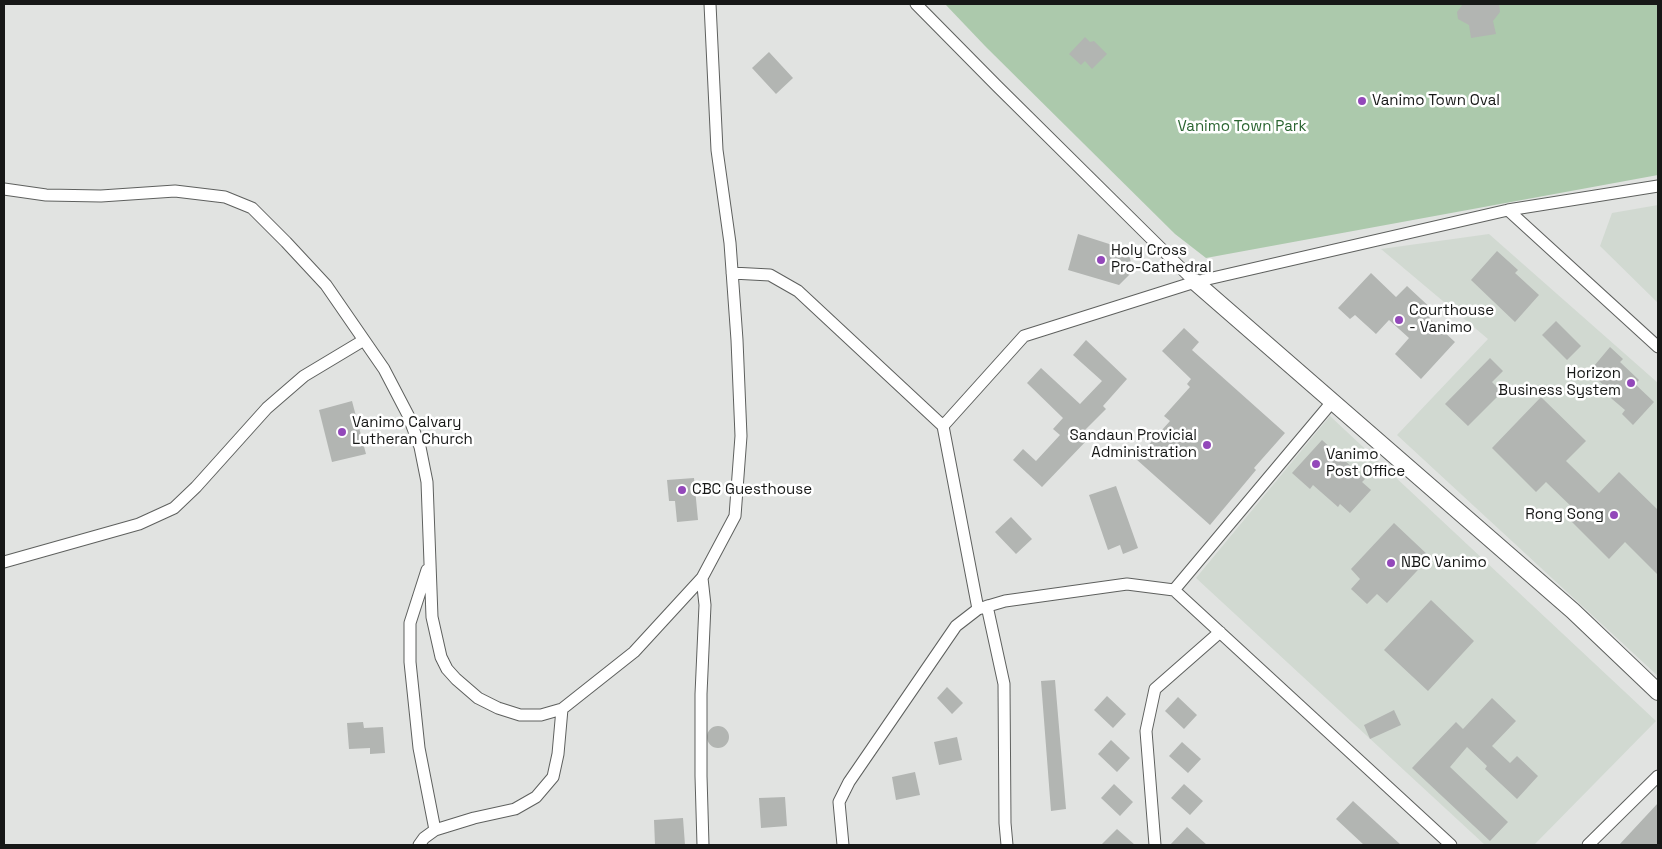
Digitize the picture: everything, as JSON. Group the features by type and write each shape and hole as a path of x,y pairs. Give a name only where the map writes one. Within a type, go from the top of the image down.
{"street":[{"path":"4,189 46,194 101,196 175,191 225,197 252,208 326,285 384,369 408,415 420,447 426,482 432,617 441,657 447,669 478,698 498,708 520,715 540,715 562,709 634,652 702,578 735,516 741,436 737,340 730,243 717,150 710,4"},
{"path":"916,4 1195,282 1572,611 1658,692"},
{"path":"943,426 1024,336 1195,282 1508,210 1658,186"},
{"path":"1508,210 1658,347"},
{"path":"732,273 770,275 798,291 943,426 983,607 1004,684 1005,823 1007,845"},
{"path":"4,562 139,524 174,508 196,487 267,408 304,376 364,340"},
{"path":"1174,590 1332,402"},
{"path":"430,563 410,623 410,662 420,748 435,830"},
{"path":"702,578 705,605 701,694 703,845"},
{"path":"843,845 839,802 849,782 956,626 983,607 1127,584 1174,590 1451,845"},
{"path":"1155,845 1146,731 1155,689 1220,632"},
{"path":"419,845 424,838 435,830 474,818 515,809 536,797 553,777 558,754 562,709"},
{"path":"1588,845 1658,776"}],"shaded area":[{"path":"1658,205 1658,303 1600,246 1612,213"},
{"path":"1489,234 1658,383 1658,676 1397,435 1488,339 1381,249"},
{"path":"1330,416 1656,721 1534,845 1485,845 1196,578"}],"green space":[{"name":"Vanimo Town Park","path":"945,4 1658,4 1658,175 1206,258 1175,234"}],"building":[{"path":"1463,4 1499,4 1500,12 1493,21 1496,34 1471,38 1469,25 1458,19 1457,12"},
{"path":"1085,37 1090,42 1094,41 1107,54 1092,69 1085,61 1081,65 1069,54"},
{"path":"769,52 793,78 776,94 752,68"},
{"name":"Holy Cross Pro-Cathedral","path":"1078,234 1128,250 1133,271 1119,285 1068,270"},
{"path":"1497,251 1518,270 1515,273 1539,295 1515,322 1471,280"},
{"path":"1371,273 1396,297 1407,286 1435,312 1429,318 1455,342 1421,379 1395,354 1409,338 1389,320 1376,334 1355,315 1350,319 1338,308"},
{"path":"1556,321 1581,346 1567,360 1542,335"},
{"path":"1184,328 1199,342 1192,350 1285,433 1254,468 1256,470 1210,525 1136,459 1170,421 1164,416 1190,387 1187,384 1191,379 1162,351"},
{"path":"1086,340 1127,379 1103,406 1106,409 1082,433 1088,439 1042,487 1013,460 1023,449 1036,461 1060,435 1053,429 1063,418 1027,383 1041,368 1080,404 1102,381 1073,355"},
{"path":"1610,347 1623,359 1620,362 1639,380 1635,384 1654,402 1633,425 1622,414 1625,410 1605,393 1608,389 1589,372"},
{"path":"1490,358 1503,371 1492,382 1502,392 1468,426 1445,404"},
{"path":"1541,397 1586,441 1566,461 1599,493 1619,472 1658,510 1658,575 1625,542 1609,559 1571,521 1579,514 1546,482 1536,492 1492,448"},
{"name":"Vanimo Calvary Lutheran Church","path":"352,401 366,454 332,462 319,410"},
{"path":"1322,440 1365,479 1362,482 1371,490 1350,513 1340,504 1338,507 1313,485 1310,489 1292,473"},
{"name":"CBC Guesthouse","path":"694,478 698,520 677,522 675,501 669,501 667,480"},
{"path":"1116,486 1138,548 1123,554 1120,545 1108,550 1089,495"},
{"path":"1011,517 1032,539 1016,554 995,532"},
{"name":"NBC Vanimo","path":"1394,523 1430,557 1387,603 1377,594 1367,604 1351,589 1360,579 1351,569"},
{"path":"1431,600 1474,641 1428,691 1384,650"},
{"path":"1055,680 1066,809 1051,811 1041,681"},
{"path":"947,687 963,703 952,714 937,698"},
{"path":"1107,696 1126,714 1113,728 1094,710"},
{"path":"1178,697 1197,715 1184,729 1165,711"},
{"path":"1492,698 1516,721 1492,746 1510,763 1517,756 1538,776 1517,799 1485,769 1487,766 1467,747 1450,767 1508,822 1490,841 1412,768 1456,722 1463,729"},
{"path":"1394,710 1401,725 1370,739 1364,725"},
{"path":"363,722 364,728 383,727 385,753 370,754 370,748 349,749 347,723"},
{"path":"718,726 726,729 729,737 726,745 718,748 710,745 707,737 710,729"},
{"path":"957,737 962,760 939,765 934,742"},
{"path":"1111,740 1130,758 1117,772 1098,754"},
{"path":"1182,742 1201,759 1188,773 1169,756"},
{"path":"915,772 920,795 896,800 892,777"},
{"path":"1114,784 1133,802 1120,816 1101,798"},
{"path":"1184,784 1203,801 1190,815 1171,798"},
{"path":"785,797 787,826 761,828 759,798"},
{"path":"1353,801 1401,845 1364,845 1336,819"},
{"path":"1658,803 1658,845 1619,845"},
{"path":"683,818 685,845 655,845 654,820"},
{"path":"1187,827 1207,845 1170,845"},
{"path":"1117,829 1135,845 1101,845"}],"place":[{"name":"Vanimo Town Oval","path":"1362,101"},
{"name":"Holy Cross Pro-Cathedral","path":"1101,260"},
{"name":"Courthouse - Vanimo","path":"1399,320"},
{"name":"Horizon Business System","path":"1631,383"},
{"name":"Vanimo Calvary Lutheran Church","path":"342,432"},
{"name":"Sandaun Provicial Administration","path":"1207,445"},
{"name":"Vanimo Post Office","path":"1316,464"},
{"name":"CBC Guesthouse","path":"682,490"},
{"name":"Rong Song","path":"1614,515"},
{"name":"NBC Vanimo","path":"1391,563"}]}
